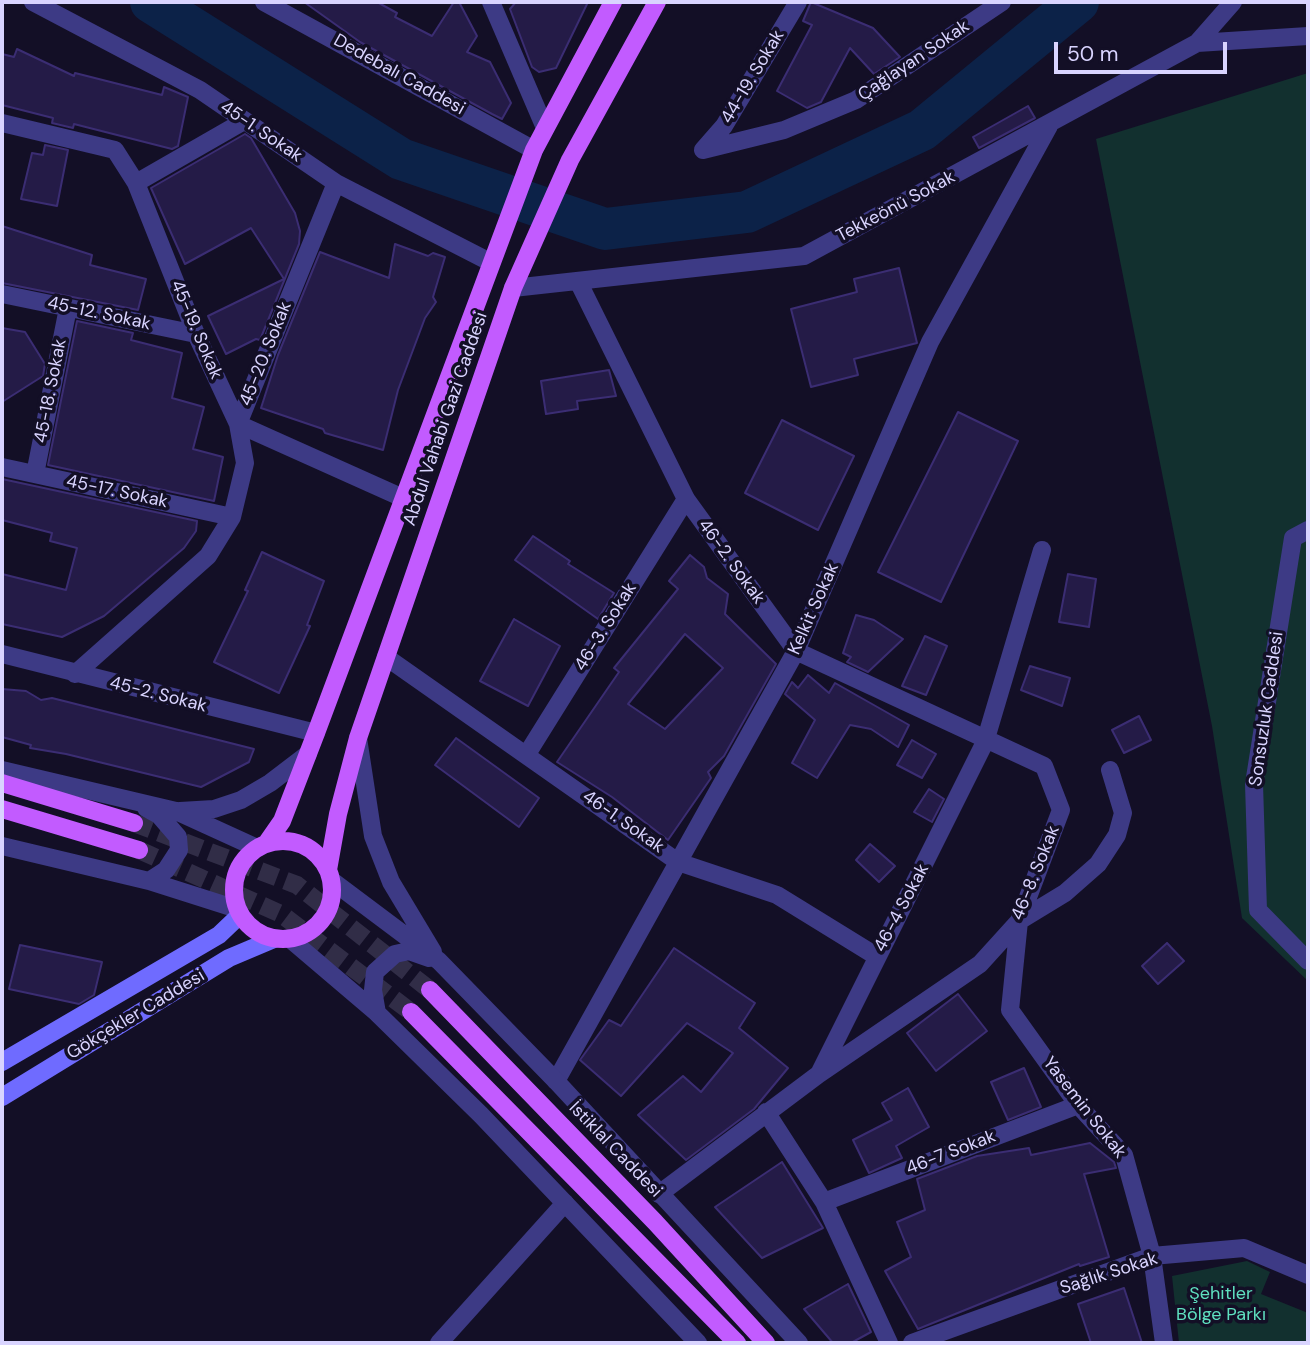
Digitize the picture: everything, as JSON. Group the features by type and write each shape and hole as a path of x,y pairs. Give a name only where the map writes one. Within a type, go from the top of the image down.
{"main road":[{"name":"Abdul Vahabi Gazi Caddesi","path":"261,846 282,821 534,150 613,2"},
{"name":"Abdul Vahabi Gazi Caddesi","path":"330,875 338,814 358,738 513,288 570,160 657,2"},
{"path":"2,783 134,823"},
{"path":"2,810 139,850"},
{"path":"284,841 302,845 317,855 330,875 331,899 321,922 307,933 282,939 256,932 239,912 233,891 237,872 247,856 261,846 284,841"},
{"name":"Gökçekler Caddesi","path":"2,1062 219,935 239,912"},
{"name":"Gökçekler Caddesi","path":"2,1097 229,958 282,939"},
{"name":"İstiklal Caddesi","path":"430,990 655,1222 766,1343"},
{"path":"411,1012 737,1343"}],"street":[{"name":"45-1. Sokak","path":"33,2 200,90 336,183 490,262"},
{"name":"Dedebalı Caddesi","path":"264,2 294,8 534,150"},
{"path":"491,2 545,128"},
{"name":"44-19. Sokak","path":"703,150 724,126 798,2"},
{"name":"Çağlayan Sokak","path":"703,150 784,130 856,100 1002,2"},
{"name":"Tekkeönü Sokak","path":"513,288 804,256 1049,126 1197,43 1233,2"},
{"path":"1197,43 1308,36"},
{"path":"136,183 244,121"},
{"name":"45-19. Sokak","path":"2,122 115,150 136,183 196,334 238,424"},
{"name":"Kelkit Sokak","path":"556,1082 796,651 930,342 1049,126"},
{"name":"45-20. Sokak","path":"75,674 208,556 232,517 245,463 238,424 336,183"},
{"name":"46-2. Sokak","path":"578,281 686,499 796,651 985,742"},
{"name":"45-12. Sokak","path":"2,294 196,334"},
{"name":"45-18. Sokak","path":"35,474 68,308"},
{"path":"238,424 403,498"},
{"name":"45-17. Sokak","path":"2,467 232,517"},
{"name":"46-3. Sokak","path":"527,754 686,499"},
{"name":"Sonsuzluk Caddesi","path":"1308,530 1293,538 1254,784 1258,911 1308,961"},
{"name":"46-4 Sokak","path":"659,1194 819,1074 985,742 1042,550"},
{"name":"45-2. Sokak","path":"2,654 316,733"},
{"name":"46-1. Sokak","path":"386,657 678,862 777,895 876,956"},
{"path":"358,738 373,836 391,881 439,961"},
{"name":"46-8. Sokak","path":"819,1074 980,964 1019,921 1061,810 1044,766 985,742"},
{"path":"176,811 214,809 241,800 270,783 308,754"},
{"path":"2,770 176,811 261,846"},
{"path":"1019,921 1065,893 1098,864 1117,835 1123,813 1110,770"},
{"path":"137,803 159,815 178,837 179,850 166,870 149,881"},
{"path":"2,846 149,881 239,912"},
{"path":"330,875 439,961 556,1082 799,1343"},
{"name":"Yasemin Sokak","path":"1019,921 1010,1010 1078,1105 1124,1155 1152,1256 1164,1343"},
{"path":"282,939 377,1013 565,1203 698,1343"},
{"path":"377,1013 373,990 376,972 395,954 409,951 439,961"},
{"name":"46-7 Sokak","path":"824,1202 1078,1105"},
{"path":"766,1112 824,1202 889,1343"},
{"path":"439,1343 565,1203"},
{"name":"Sağlık Sokak","path":"912,1343 1152,1256 1244,1248 1308,1275"}],"green space":[{"path":"1308,73 1308,981 1242,918 1212,726 1096,139"},
{"name":"Şehitler Bölge Parkı","path":"1247,1261 1270,1272 1261,1294 1308,1313 1308,1343 1179,1343 1172,1276"}],"building":[{"path":"304,2 377,2 397,13 395,17 432,36 454,2 459,2 477,36 467,52 490,62 511,103 502,119 360,42"},
{"path":"516,2 588,2 556,68 539,72 532,67 510,9"},
{"path":"811,2 873,28 900,57 874,74 850,48 821,102 807,108 777,91 812,25 803,21"},
{"path":"17,49 74,76 75,73 162,95 164,87 188,97 178,146 172,149 74,124 73,128 52,123 53,118 2,105 2,54 14,57"},
{"path":"1028,106 1035,118 979,148 973,137"},
{"path":"245,134 251,138 295,213 300,231 299,244 260,340 256,339 226,354 208,316 284,279 251,228 185,264 151,188"},
{"path":"45,145 68,150 57,206 21,199 32,153 43,155"},
{"path":"2,226 92,255 90,265 146,279 138,310 2,283"},
{"path":"395,244 428,256 433,253 445,257 433,297 436,302 425,318 398,390 383,450 325,433 323,429 261,408 278,355 320,252 389,278"},
{"path":"899,268 917,343 854,359 858,375 811,387 791,309 857,292 854,279"},
{"path":"77,321 133,333 131,340 182,353 172,398 204,407 193,449 223,457 214,501 48,465"},
{"path":"2,328 25,332 45,364 43,376 2,402"},
{"path":"609,370 616,396 577,401 578,409 546,414 541,381"},
{"path":"958,412 1018,441 941,602 878,572"},
{"path":"782,420 854,456 818,530 745,493"},
{"path":"2,479 197,521 196,531 184,548 104,616 62,637 2,624 2,574 66,590 77,548 50,541 52,533 2,520"},
{"path":"533,536 570,561 568,564 614,593 598,619 515,560"},
{"path":"262,552 324,581 307,625 310,626 279,693 214,662 248,591 245,590"},
{"path":"690,555 704,567 707,578 728,594 725,614 776,664 724,756 708,772 711,778 668,840 612,797 557,762 619,672 614,668 678,589 669,581","holes":["685,634 723,668 665,729 628,704"]},
{"path":"1068,574 1096,579 1089,627 1059,622"},
{"path":"856,615 874,620 903,639 868,672 847,662 851,657 843,653"},
{"path":"514,619 560,646 528,706 480,681"},
{"path":"925,636 947,646 926,695 902,686"},
{"path":"1030,666 1070,678 1062,706 1021,690"},
{"path":"808,675 829,693 835,683 909,725 898,747 871,729 850,725 817,778 792,763 815,720 785,694 792,682 798,688"},
{"path":"2,689 26,691 41,700 52,698 254,749 249,762 201,787 66,754 30,748 31,745 2,737"},
{"path":"1139,716 1151,740 1124,753 1112,730"},
{"path":"456,738 539,798 519,827 435,765"},
{"path":"912,740 936,754 922,778 897,765"},
{"path":"929,789 944,799 932,822 914,812"},
{"path":"870,844 895,866 879,882 856,860"},
{"path":"1167,943 1184,961 1158,984 1142,966"},
{"path":"20,945 102,962 94,995 79,1004 9,989"},
{"path":"674,948 755,1003 739,1028 788,1068 754,1109 686,1160 638,1115 683,1076 701,1092 733,1053 687,1023 621,1096 580,1060 609,1020 621,1026"},
{"path":"958,994 987,1031 936,1071 907,1033"},
{"path":"1024,1068 1041,1107 1008,1120 991,1082"},
{"path":"908,1088 929,1127 896,1146 902,1158 869,1173 853,1140 892,1120 882,1103"},
{"path":"1090,1143 1114,1162 1116,1168 1084,1174 1109,1257 1080,1266 1079,1264 918,1329 885,1271 911,1257 897,1222 925,1210 917,1179 977,1156 1029,1148 1031,1155"},
{"path":"782,1162 823,1228 762,1258 715,1207"},
{"path":"848,1284 871,1332 851,1343 833,1343 804,1309"},
{"path":"1124,1288 1142,1343 1091,1343 1078,1304"}],"waterway":[{"path":"151,2 401,159 605,229 747,212 922,130 1078,2"}],"tunnel":[{"path":"134,823 297,885 430,990"},
{"path":"139,850 281,914 411,1012"}]}
